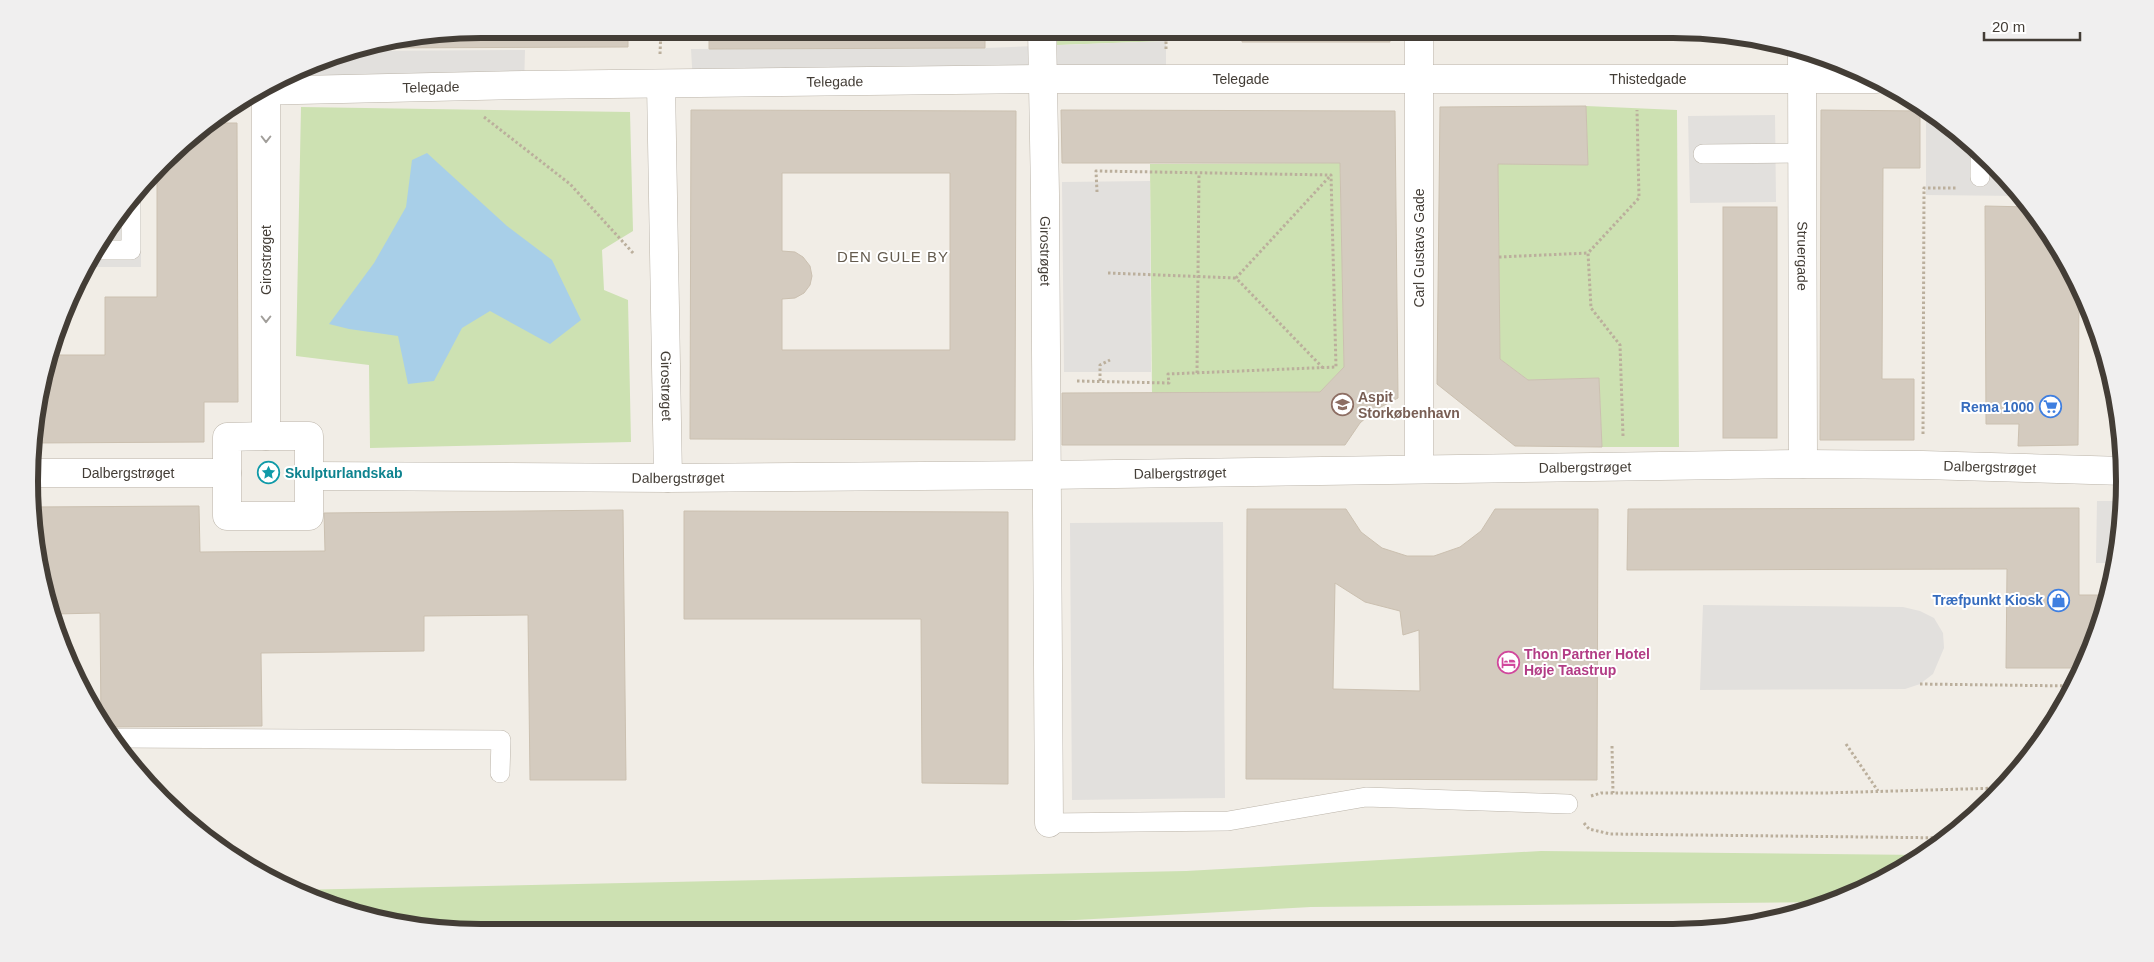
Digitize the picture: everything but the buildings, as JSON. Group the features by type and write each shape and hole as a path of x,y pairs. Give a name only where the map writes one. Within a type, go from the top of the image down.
{"street":[{"name":"Girostrøget","path":"1042,38 1046,475"},
{"name":"Carl Gustavs Gade","path":"1419,38 1419,468"},
{"name":"Struergade","path":"1802,57 1803,464"},
{"name":"Telegade","path":"276,88 1042,79 1419,79"},
{"name":"Thistedgade","path":"1419,79 1860,79"},
{"name":"Girostrøget","path":"661,84 668,478"},
{"name":"Girostrøget","path":"262,95 266,436"},
{"path":"266,436 309,436 309,516 227,516 226,437 266,436"},
{"name":"Dalbergstrøget","path":"309,476 668,478 1046,475 1419,468 1803,464 1924,464 2116,471"},
{"name":"Dalbergstrøget","path":"38,474 227,473"},
{"path":"1046,475 1049,823"}],"lane":[{"path":"1703,154 1801,153"},
{"path":"1980,161 1980,178"},
{"path":"103,250 131,250 131,209"},
{"path":"120,738 502,740 500,773"},
{"path":"1049,823 1228,821 1366,797 1568,804"}],"path":[{"path":"1500,256 1588,253 1639,198 1637,79"},
{"path":"446,87 570,184 665,289"},
{"path":"1097,192 1096,172 1331,175"},
{"path":"1197,373 1199,173"},
{"path":"1046,381 1169,383 1168,374 1336,367 1331,175"},
{"path":"1236,278 1331,175"},
{"path":"1924,464 1924,188 1982,188 1980,178"},
{"path":"1588,253 1591,308 1620,346 1624,466"},
{"path":"1108,273 1236,278 1323,369"},
{"path":"1100,381 1100,365 1110,360"},
{"path":"1920,684 2066,686"},
{"path":"1846,744 1878,792"},
{"path":"1612,746 1613,793"},
{"path":"1936,838 1610,834 1589,829 1568,804 1601,793 1878,792 1993,788"}],"green space":[{"path":"1057,38 1176,38 1166,41 1057,45"},
{"path":"1586,106 1677,110 1679,447 1602,447 1599,378 1528,380 1500,359 1498,164 1588,164"},
{"path":"301,107 630,112 633,231 602,250 604,290 628,300 631,442 370,448 369,365 296,356"},
{"path":"1340,163 1344,367 1320,392 1152,393 1150,164"},
{"path":"1541,851 1911,855 1869,879 1812,902 1311,907 1003,924 452,924 394,916 338,901 308,890 1186,871"}],"shaded area":[{"path":"1166,41 1166,79 693,84 691,49 985,48"},
{"path":"525,50 524,85 309,90 310,72 375,51"},
{"path":"1775,115 1776,202 1690,203 1688,116"},
{"path":"1926,117 1987,167 2012,196 1926,195"},
{"path":"1150,181 1151,372 1064,372 1062,182"},
{"path":"141,197 141,267 93,267 112,235"},
{"path":"2097,501 2116,501 2109,563 2096,563"},
{"path":"1223,522 1225,798 1072,800 1070,523"},
{"path":"1703,605 1903,607 1920,611 1934,618 1943,633 1944,648 1933,674 1920,684 1905,689 1700,690"}],"water":[{"path":"427,153 507,226 552,260 581,320 550,344 490,311 462,328 434,381 408,384 398,336 329,324 374,263 406,207 412,160"}],"place":[{"name":"Aspit Storkøbenhavn","path":"1342,405"},
{"name":"Rema 1000","path":"2050,407"},
{"name":"Skulpturlandskab","path":"269,473"},
{"name":"Træfpunkt Kiosk","path":"2059,600"},
{"name":"Thon Partner Hotel Høje Taastrup","path":"1508,662"}],"district":[{"name":"DEN GULE BY","path":"893,257"}]}
